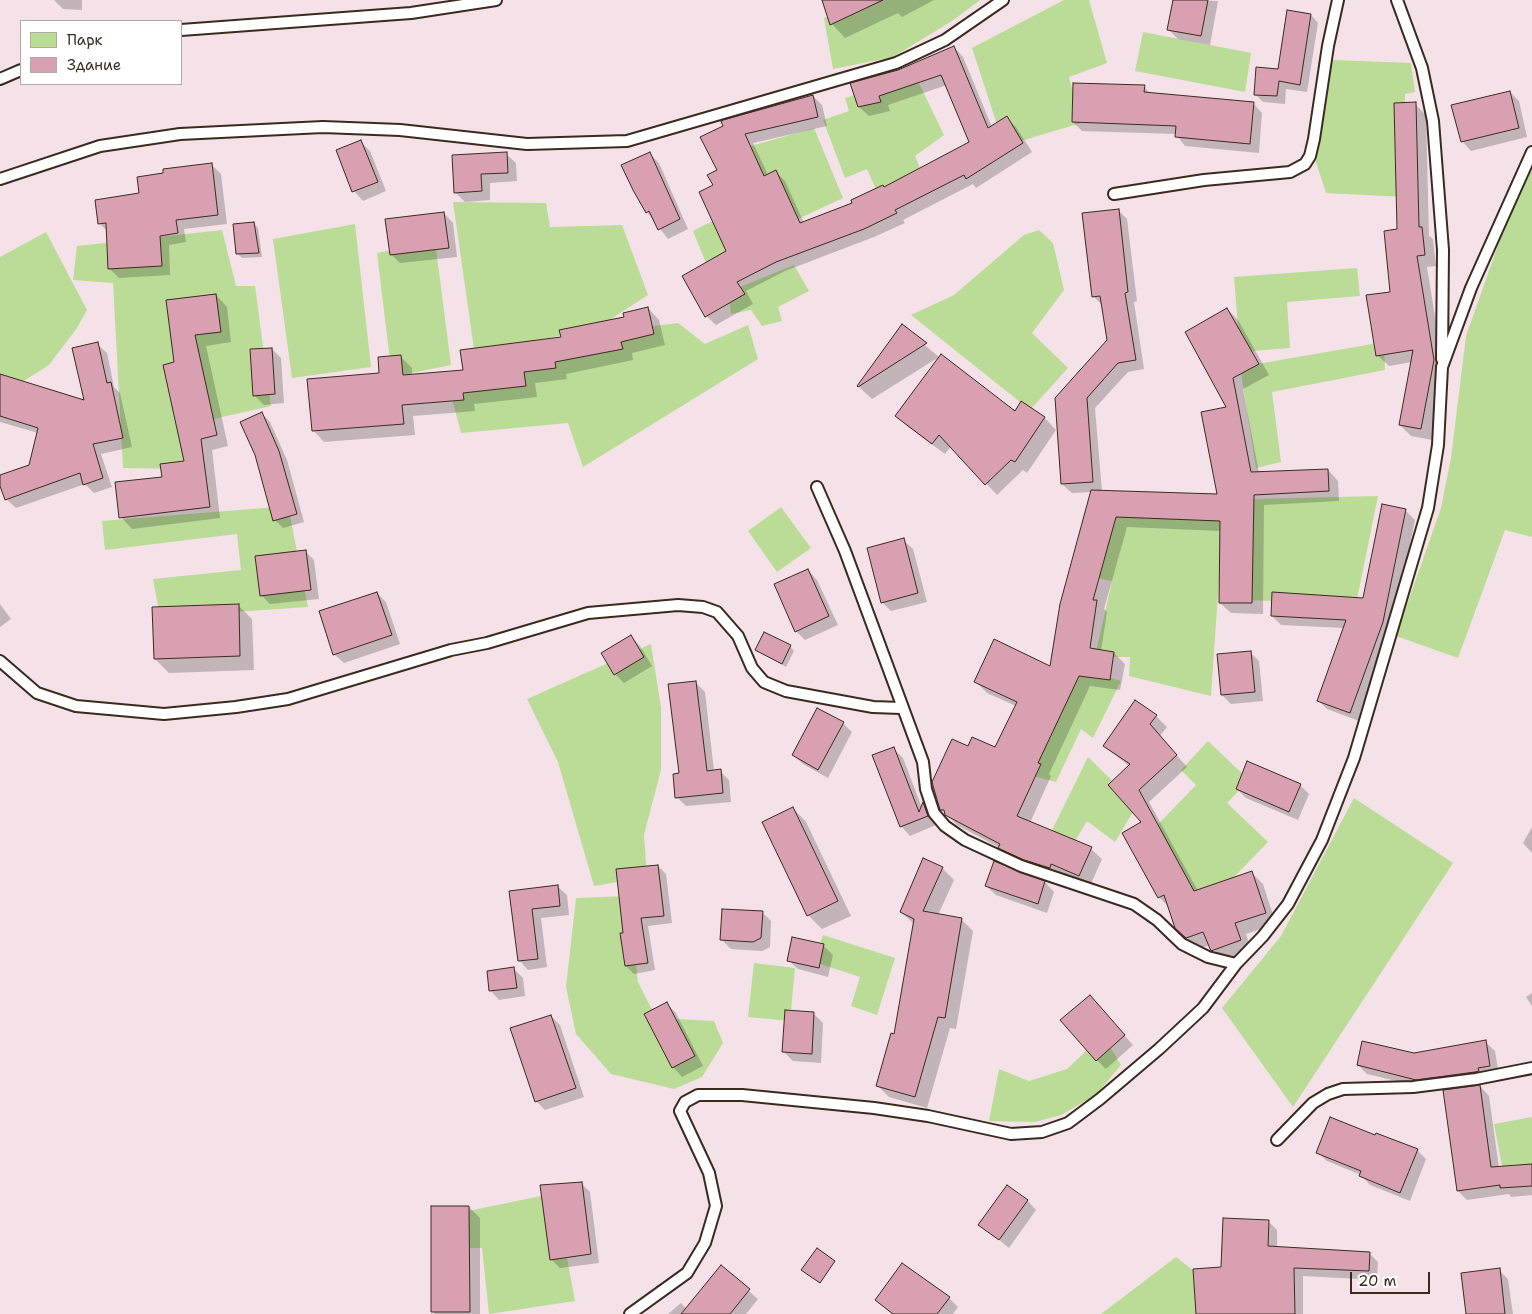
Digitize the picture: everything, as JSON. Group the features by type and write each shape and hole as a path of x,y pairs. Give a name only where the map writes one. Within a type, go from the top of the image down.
{"lane":[{"path":"182,30 411,13 496,0"},
{"path":"0,179 100,146 180,134 324,127 400,130 527,144 627,141 896,63 945,40 1003,0"},
{"path":"1114,194 1204,180 1290,172 1304,164 1310,156 1314,139 1328,46 1338,0"},
{"path":"630,1314 687,1273 705,1243 716,1206 709,1174 680,1111 685,1102 698,1095 742,1095 874,1108 928,1116 1011,1134 1042,1132 1068,1123 1100,1099 1159,1049 1203,1008 1236,964 1263,936 1288,904 1322,840 1354,758 1428,508 1438,444 1442,367 1443,250 1433,121 1422,68 1397,0"},
{"path":"0,79 20,70"},
{"path":"1442,367 1471,288 1532,152"},
{"path":"817,487 848,559 901,708 923,762 926,789 934,813 964,840 1020,866 1134,904 1157,920 1182,944 1208,957 1236,964"},
{"path":"0,661 37,693 76,706 164,714 236,707 288,699 451,650 486,643 588,613 678,605 702,607 723,616 738,636 752,668 764,682 786,691 873,707 901,708"},
{"path":"1277,1140 1313,1104 1335,1091 1364,1087 1431,1084 1476,1079 1532,1068"}],"green space":[{"path":"868,0 980,0 952,21 893,57 833,69 824,18"},
{"path":"1064,0 1089,0 1107,63 1069,77 1081,123 1004,146 972,48"},
{"path":"1143,32 1251,53 1245,92 1135,71"},
{"path":"1333,60 1411,63 1415,92 1405,94 1404,197 1326,193 1315,159"},
{"path":"916,77 944,135 915,156 923,176 878,194 867,169 845,178 823,120 849,111 845,98"},
{"path":"814,128 843,198 785,225 751,146"},
{"path":"1532,169 1532,537 1505,530 1458,658 1396,636 1441,508 1451,458 1466,336 1503,231"},
{"path":"453,202 546,203 550,227 622,225 648,295 597,328 486,351 475,356"},
{"path":"744,205 756,222 710,273 693,231"},
{"path":"355,224 371,367 292,378 273,239"},
{"path":"222,230 236,286 255,286 271,406 187,425 191,469 123,468 113,283 73,280 77,246"},
{"path":"1039,230 1053,243 1064,290 1032,333 1068,368 1030,410 911,315 954,295 1024,235"},
{"path":"46,232 87,310 77,328 49,365 0,396 0,257"},
{"path":"435,241 451,365 392,377 377,253"},
{"path":"794,265 809,291 778,307 782,321 762,326 751,310 731,314 728,292"},
{"path":"1357,268 1360,296 1287,302 1290,348 1240,352 1234,277"},
{"path":"678,323 705,344 748,325 758,359 583,467 568,423 461,433 447,379 645,327"},
{"path":"1384,342 1385,370 1272,392 1281,462 1256,468 1240,367"},
{"path":"1378,496 1356,604 1247,600 1251,499"},
{"path":"288,506 308,607 160,617 153,579 241,570 237,534 105,550 102,521"},
{"path":"781,507 811,548 777,572 748,531"},
{"path":"1106,507 1223,520 1211,696 1129,676 1130,657 1095,657 1112,581 1088,576"},
{"path":"651,644 661,708 661,770 644,835 647,877 594,886 558,762 527,699"},
{"path":"1077,668 1121,681 1093,738 1081,729 1056,782 1014,771"},
{"path":"1208,741 1249,780 1227,803 1268,842 1202,910 1137,846 1196,785 1181,770"},
{"path":"1088,757 1137,805 1115,842 1087,821 1069,851 1049,836"},
{"path":"1354,798 1453,863 1293,1107 1222,1008 1281,936"},
{"path":"628,896 638,982 656,1018 714,1021 723,1043 702,1077 674,1089 611,1074 576,1034 566,987 576,898"},
{"path":"823,935 895,958 877,1015 851,1006 860,977 814,962"},
{"path":"754,963 795,968 790,1021 748,1017"},
{"path":"1103,1035 1121,1065 1096,1095 1061,1115 1035,1122 989,1121 999,1069 1029,1081 1067,1069"},
{"path":"1532,1117 1532,1177 1505,1182 1494,1124"},
{"path":"555,1193 575,1301 489,1314 482,1248 454,1248 449,1215"},
{"path":"1176,1257 1214,1287 1219,1314 1101,1314"}],"building":[{"path":"822,0 883,0 830,25"},
{"path":"1173,0 1208,0 1201,36 1167,30"},
{"path":"1287,10 1311,14 1300,85 1279,81 1277,96 1254,95 1256,67 1278,69"},
{"path":"954,46 988,128 1007,116 1023,143 966,179 964,175 895,210 897,213 864,229 776,262 737,282 745,294 705,317 682,276 726,251 699,192 713,185 707,175 717,170 700,137 723,126 721,121 723,120 813,95 818,117 745,134 764,176 776,170 800,223 852,203 851,200 883,185 884,187 969,142 941,75 879,96 881,102 858,107 850,83 898,70"},
{"path":"1073,83 1145,85 1144,92 1254,102 1250,144 1175,137 1176,126 1072,122"},
{"path":"1510,91 1519,128 1461,142 1451,105"},
{"path":"1416,102 1419,227 1422,227 1425,255 1417,256 1434,360 1421,429 1399,425 1413,350 1376,356 1366,295 1390,292 1384,231 1397,229 1394,103"},
{"path":"361,140 378,182 352,192 336,150"},
{"path":"507,152 508,173 481,174 482,191 454,193 452,155"},
{"path":"650,152 680,219 658,230 649,211 646,213 621,165"},
{"path":"212,163 218,215 176,220 178,233 160,236 162,266 108,269 106,223 98,224 95,200 139,193 137,177 163,173 163,169"},
{"path":"1119,209 1128,292 1125,293 1136,360 1118,363 1087,398 1093,482 1061,484 1055,398 1107,340 1100,296 1092,297 1082,213"},
{"path":"444,212 449,248 390,255 385,219"},
{"path":"254,222 259,253 236,254 233,224"},
{"path":"216,294 221,332 195,335 217,435 201,439 210,507 119,518 115,482 162,477 160,464 184,461 163,365 174,362 166,300"},
{"path":"648,307 654,334 621,342 623,349 555,362 556,368 524,372 526,386 463,393 464,400 402,405 404,424 312,431 307,379 379,373 378,357 401,355 403,375 463,370 460,350 561,337 559,330 624,317 623,313"},
{"path":"1227,308 1259,364 1233,378 1251,472 1328,469 1329,491 1254,495 1252,603 1219,603 1220,521 1116,517 1093,600 1097,600 1090,648 1114,652 1110,680 1079,676 1038,763 1041,764 1017,816 1092,847 1079,876 1051,864 1050,868 1024,860 998,848 1000,844 945,815 944,810 940,810 932,782 952,739 968,746 972,737 995,747 1017,702 974,682 994,639 1050,666 1060,604 1091,490 1217,494 1201,412 1226,407 1185,332"},
{"path":"902,324 927,343 858,387 857,386"},
{"path":"98,342 107,383 111,382 123,438 93,444 103,478 83,485 80,473 5,500 0,486 0,475 29,465 38,428 0,416 0,374 84,400 72,348"},
{"path":"272,348 275,394 253,396 250,349"},
{"path":"941,354 1015,411 1021,401 1045,417 1015,462 1011,460 985,485 939,435 932,444 895,416"},
{"path":"262,412 279,451 297,514 273,521 255,455 240,422"},
{"path":"1382,504 1406,509 1383,622 1350,713 1317,701 1346,620 1271,616 1272,592 1363,598"},
{"path":"904,538 918,593 881,603 867,548"},
{"path":"306,550 311,590 260,596 255,556"},
{"path":"808,569 829,616 795,632 774,584"},
{"path":"377,592 392,635 333,655 319,611"},
{"path":"239,604 240,656 154,659 152,607"},
{"path":"764,632 791,645 782,664 755,650"},
{"path":"631,635 644,657 614,675 601,653"},
{"path":"1251,651 1255,692 1221,695 1217,654"},
{"path":"696,681 707,771 721,769 723,793 675,798 673,774 679,773 668,684"},
{"path":"1135,700 1157,715 1150,724 1177,755 1139,790 1194,891 1252,871 1266,913 1235,923 1241,940 1211,951 1203,932 1186,938 1175,928 1164,895 1158,898 1122,833 1141,822 1108,785 1130,764 1103,746"},
{"path":"817,708 844,722 818,770 792,755"},
{"path":"894,747 919,812 923,802 928,816 900,827 872,755"},
{"path":"1247,761 1301,784 1289,812 1236,789"},
{"path":"793,807 838,901 807,916 762,822"},
{"path":"923,858 943,867 923,911 962,918 945,1018 938,1017 915,1097 876,1086 891,1033 894,1034 914,919 900,912"},
{"path":"994,861 1045,881 1038,904 985,886"},
{"path":"658,865 664,916 641,918 648,963 625,966 620,933 623,933 616,869"},
{"path":"558,885 560,906 532,909 538,959 518,961 509,891"},
{"path":"722,909 763,911 761,938 753,942 720,940"},
{"path":"792,937 824,944 819,968 787,961"},
{"path":"514,967 517,988 489,991 487,971"},
{"path":"1090,995 1125,1035 1096,1061 1060,1020"},
{"path":"667,1002 695,1056 672,1068 644,1014"},
{"path":"785,1010 814,1012 812,1054 782,1052"},
{"path":"551,1015 576,1088 535,1102 510,1028"},
{"path":"1486,1040 1490,1066 1478,1068 1479,1071 1475,1072 1416,1080 1357,1065 1362,1041 1414,1053"},
{"path":"1480,1085 1491,1167 1532,1164 1532,1186 1500,1188 1500,1185 1457,1191 1443,1090"},
{"path":"1330,1117 1375,1135 1376,1133 1418,1149 1400,1193 1359,1176 1361,1171 1316,1153"},
{"path":"582,1182 591,1254 550,1260 540,1185"},
{"path":"1007,1185 1028,1200 999,1240 978,1225"},
{"path":"431,1206 469,1206 470,1312 431,1312"},
{"path":"1223,1218 1269,1220 1268,1246 1370,1252 1369,1271 1294,1268 1295,1314 1196,1314 1193,1269 1221,1267"},
{"path":"817,1248 835,1261 820,1283 801,1270"},
{"path":"902,1263 950,1297 937,1314 893,1314 875,1300"},
{"path":"721,1265 750,1289 730,1314 681,1314"},
{"path":"1500,1268 1505,1314 1466,1314 1461,1273"}]}
